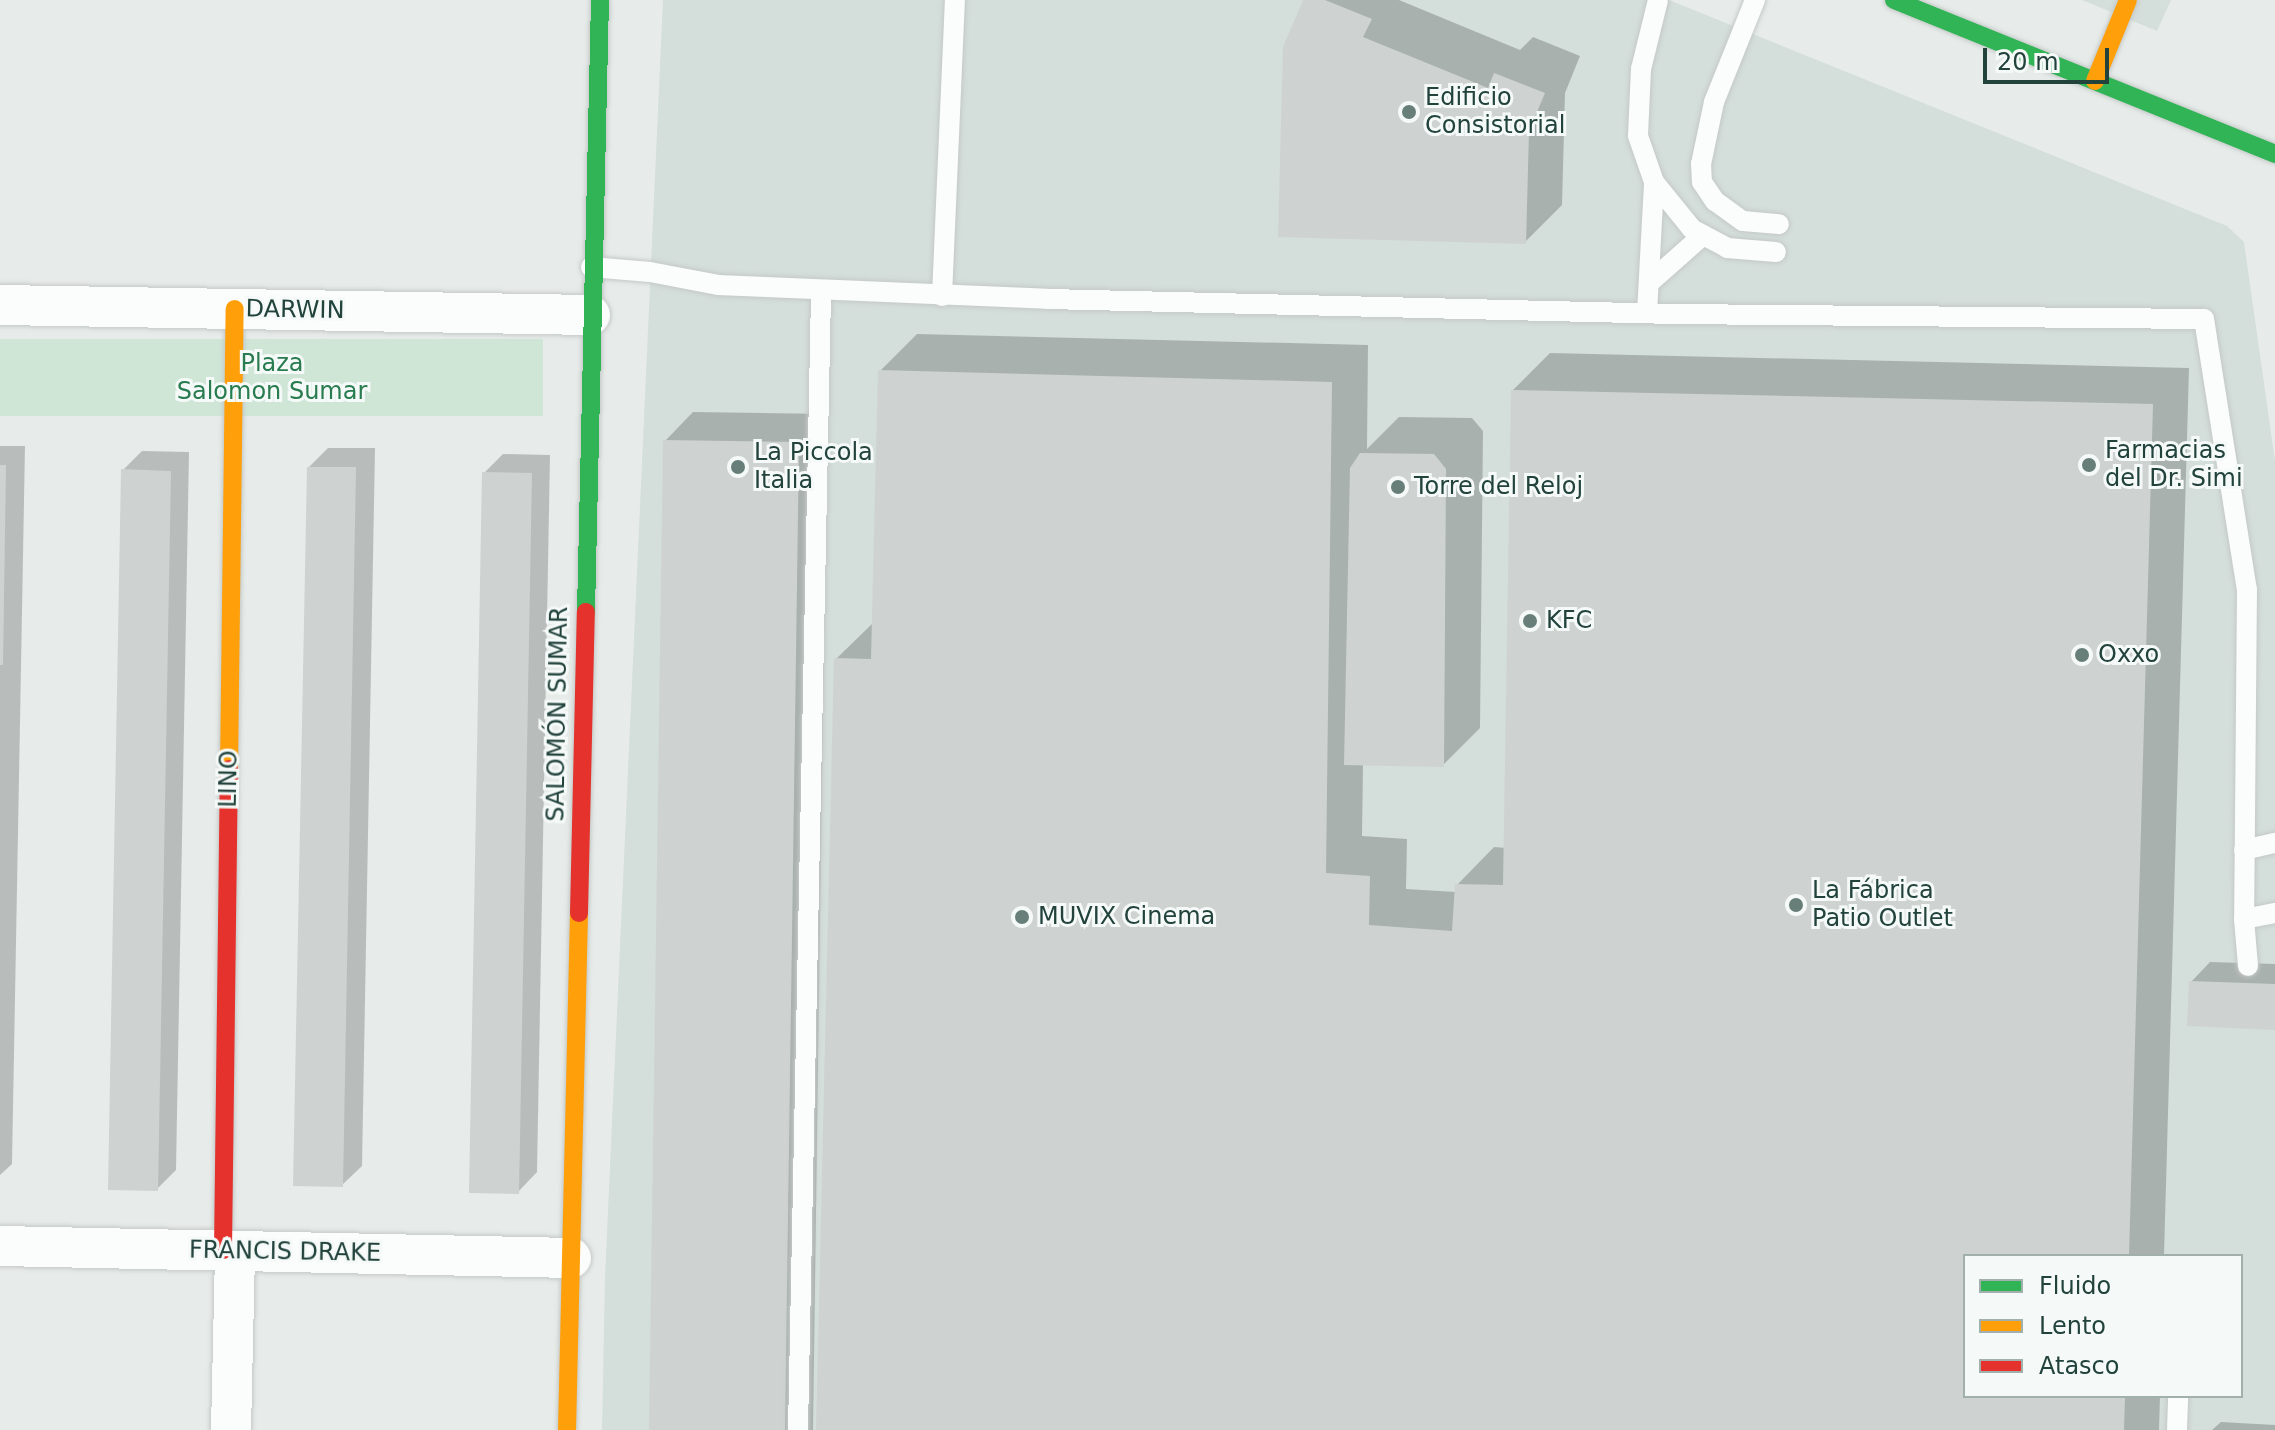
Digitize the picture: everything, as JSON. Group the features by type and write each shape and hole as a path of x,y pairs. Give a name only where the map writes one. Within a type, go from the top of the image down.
{"street":[{"name":"SALOMÓN SUMAR","path":"567,1430 591,267 600,0"},
{"path":"1894,0 2275,154"},
{"path":"2095,81 2128,0"},
{"name":"DARWIN","path":"0,305 590,315"},
{"name":"LINO","path":"231,1430 229,1250 235,309"},
{"name":"FRANCIS DRAKE","path":"0,1246 571,1258"}],"lane":[{"path":"942,296 955,0"},
{"path":"1658,0 1641,69 1638,136 1654,182 1692,229 1727,248 1776,252"},
{"path":"1755,0 1714,102 1701,164 1702,182 1715,201 1743,221 1779,224"},
{"path":"1647,313 1654,182"},
{"path":"1649,283 1703,235"},
{"path":"591,267 650,272 718,285 942,296 1647,313 2204,319 2247,589 2244,919 2248,966"},
{"path":"798,1430 821,290"},
{"path":"2244,850 2275,843"},
{"path":"2244,919 2275,913"},
{"path":"2177,1430 2178,1398"}],"shaded area":[{"path":"663,0 1669,0 2227,226 2244,242 2275,461 2275,1430 602,1430 605,1277"},
{"path":"2082,0 2171,0 2157,31"}],"green space":[{"name":"Plaza Salomon Sumar","path":"0,339 543,339 543,416 0,416"}],"building":[{"name":"Edificio Consistorial","path":"1303,0 1325,0 1372,19 1363,37 1488,88 1494,73 1545,93 1529,131 1526,244 1278,237 1283,47"},
{"name":"La Fábrica Patio Outlet","path":"878,370 1332,382 1326,873 1370,876 1369,925 1452,931 1455,884 1503,885 1511,390 2153,404 2129,1254 1963,1254 1963,1398 2125,1398 2124,1430 816,1430 834,658 871,659"},
{"path":"663,440 799,442 785,1430 649,1430"},
{"path":"1360,453 1434,454 1446,469 1444,767 1344,765 1350,468"},
{"path":"0,465 6,465 3,665 0,665"},
{"path":"307,467 356,467 343,1187 293,1186"},
{"path":"121,469 171,471 158,1191 108,1190"},
{"path":"482,472 532,473 519,1194 469,1193"},
{"path":"2189,981 2275,984 2275,1030 2187,1026"}],"traffic: fast":[{"path":"586,612 600,0"},
{"path":"1894,0 2275,154"}],"traffic: slow":[{"path":"2095,81 2128,0"},
{"path":"229,769 235,309"},
{"path":"567,1430 579,913"}],"traffic: jam":[{"path":"579,913 586,612"},
{"path":"223,1250 229,769"}],"place":[{"name":"Edificio Consistorial","path":"1409,112"},
{"name":"Farmacias del Dr. Simi","path":"2089,465"},
{"name":"La Piccola Italia","path":"738,467"},
{"name":"Torre del Reloj","path":"1398,487"},
{"name":"KFC","path":"1530,621"},
{"name":"Oxxo","path":"2082,655"},
{"name":"La Fábrica Patio Outlet","path":"1796,905"},
{"name":"MUVIX Cinema","path":"1022,917"}]}
